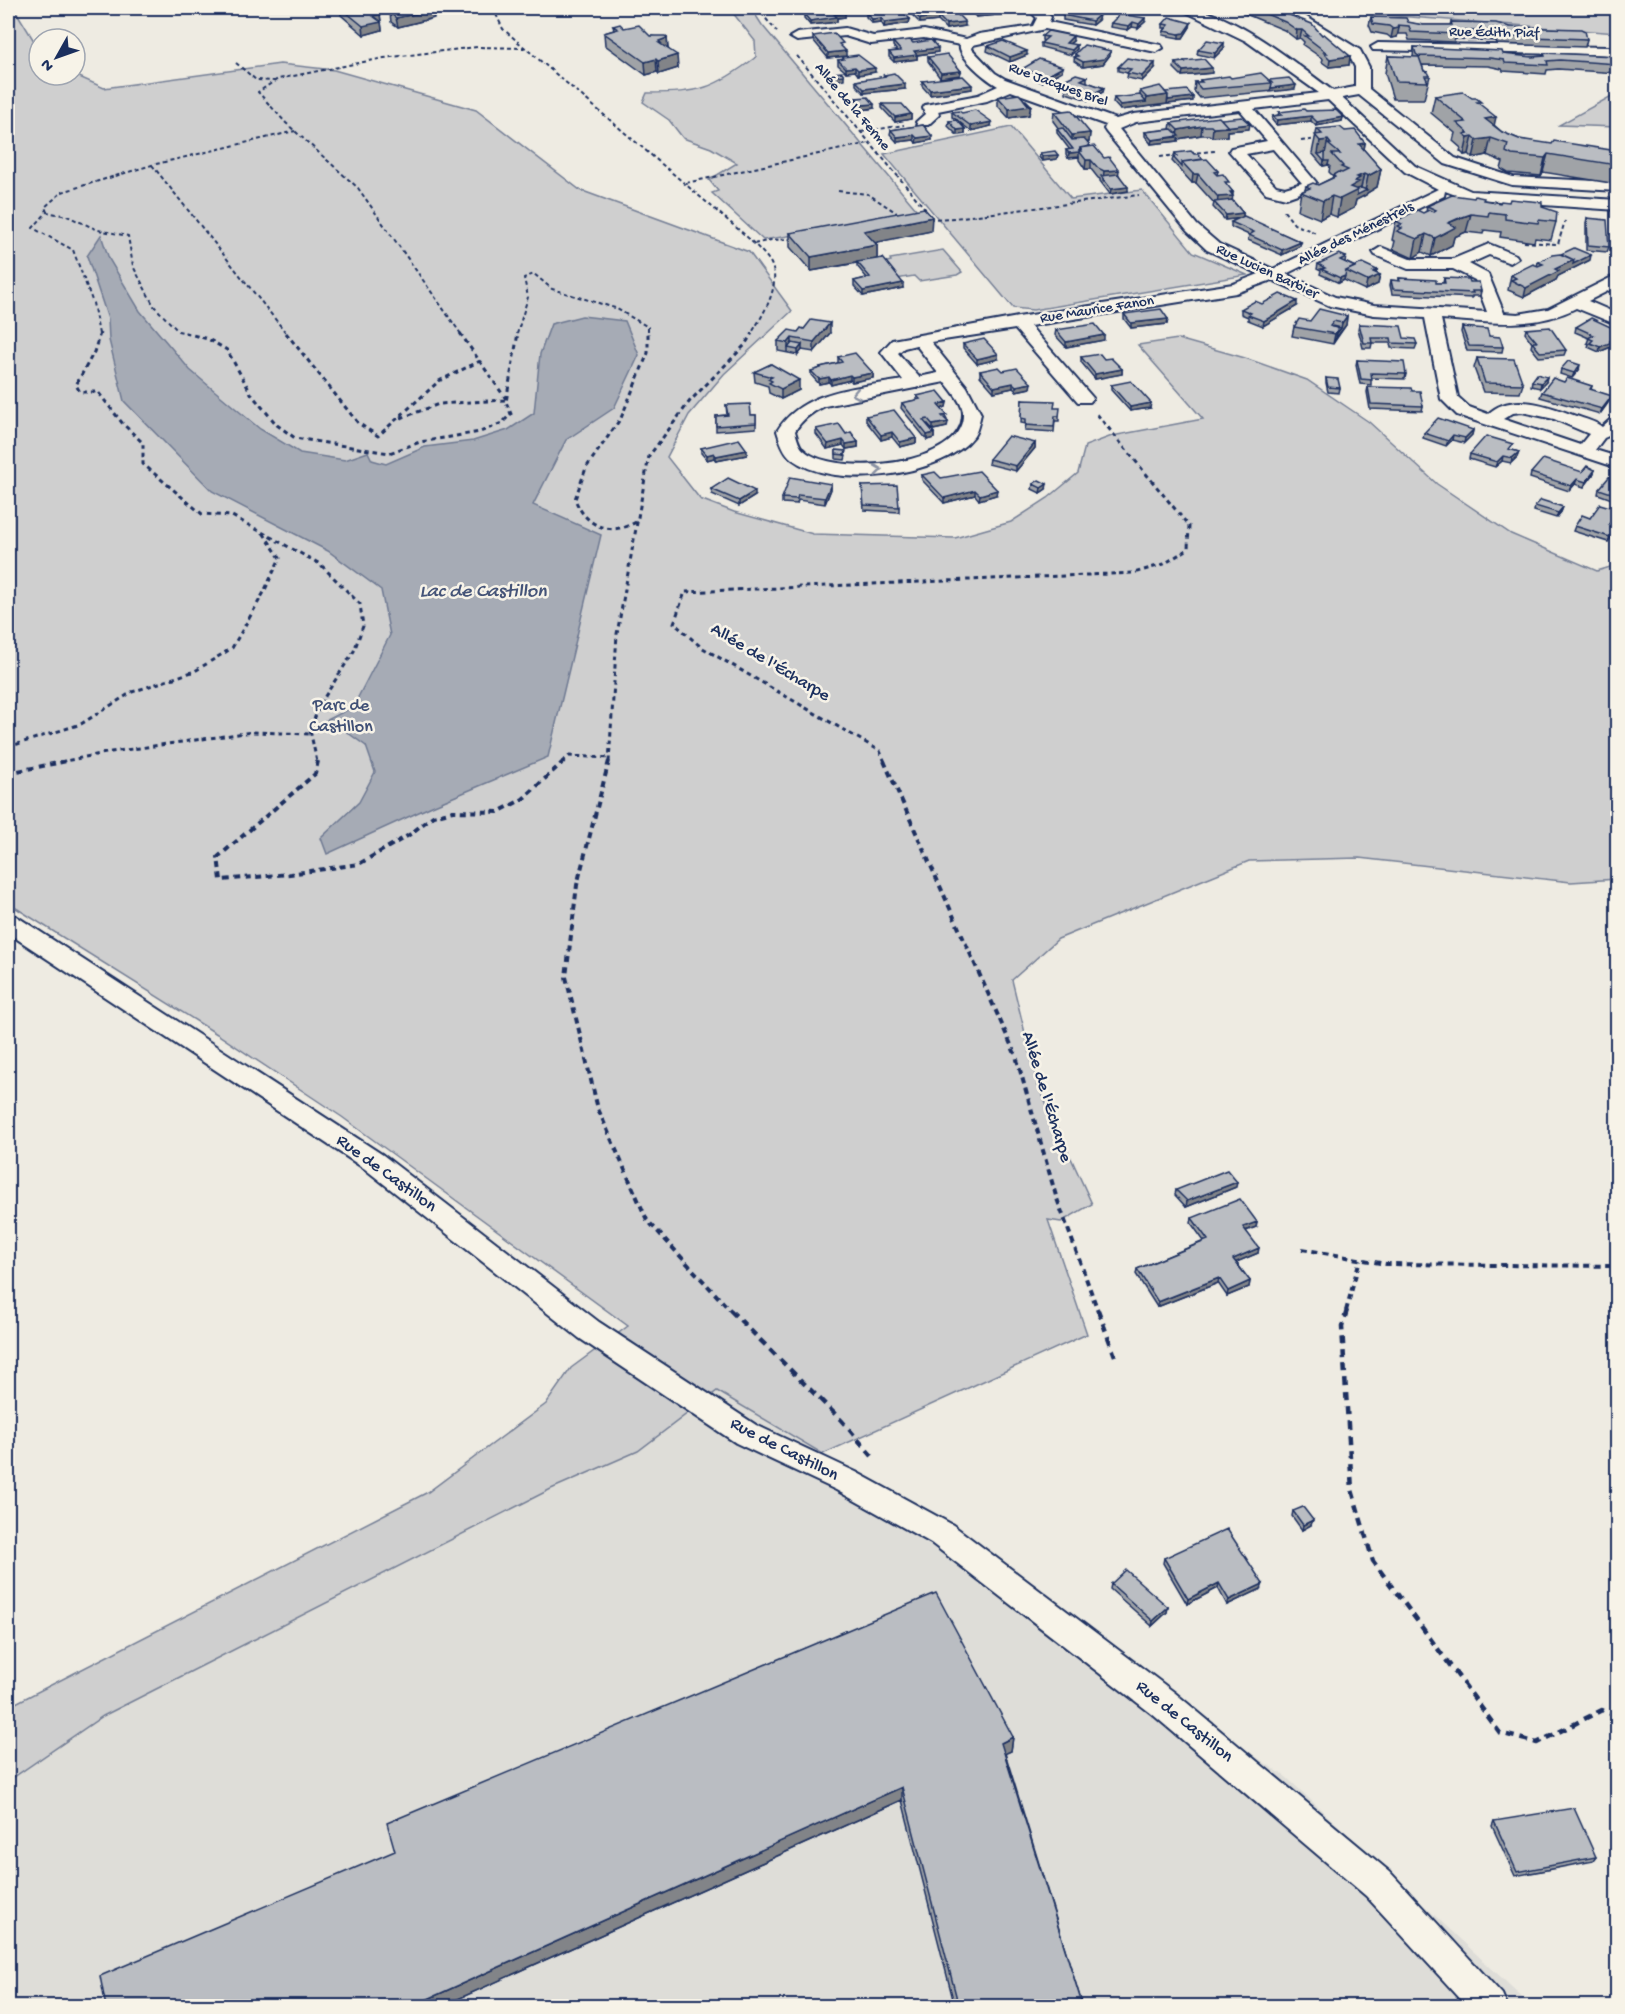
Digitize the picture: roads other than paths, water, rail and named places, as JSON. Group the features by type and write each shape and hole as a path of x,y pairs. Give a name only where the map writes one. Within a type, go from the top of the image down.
{"street":[{"path":"1034,8 1044,17 1042,25 1156,48"},
{"path":"1189,8 1251,38 1330,95 1410,169 1440,184 1469,195 1617,205"},
{"path":"1276,8 1355,53 1362,67 1362,90"},
{"name":"Rue Jacques Brel","path":"1042,25 1037,29 979,38 967,43 965,50 990,76 1010,86 1116,124"},
{"path":"797,37 847,31 861,33 871,40 924,34 967,43"},
{"name":"Rue Édith Piaf","path":"1324,34 1378,47 1609,51"},
{"path":"1358,59 1378,47"},
{"path":"923,123 932,115 930,108 982,98 1010,86"},
{"path":"1116,124 1134,118 1362,90 1450,161 1512,181 1617,187"},
{"path":"1244,106 1277,144 1309,182 1309,185 1293,192 1281,193 1271,190 1236,151 1277,144"},
{"name":"Rue Lucien Barbier","path":"1116,124 1111,129 1114,134 1192,228 1212,247 1330,301 1356,308 1432,314 1497,318 1536,317 1553,313 1617,279"},
{"name":"Allée des Ménestrels","path":"1272,275 1439,193"},
{"path":"1381,252 1408,264 1456,264 1488,249 1503,255"},
{"path":"1456,264 1482,277 1497,318"},
{"name":"Rue Maurice Fanon","path":"914,382 890,352 898,344 1018,322 1236,288 1272,275"},
{"path":"1574,302 1617,320"},
{"path":"1432,314 1449,399 1463,411 1617,463"},
{"path":"1018,322 1084,398"},
{"path":"920,339 969,403 972,415 965,435 942,454 876,472 846,471 822,467 800,456 790,445 786,431 794,417 807,406 826,399 948,376"},
{"path":"1491,421 1502,411 1512,407 1526,407 1593,428 1598,434"},
{"path":"1584,452 1598,434 1610,430 1617,422"},
{"name":"Rue de Castillon","path":"8,922 374,1162 589,1330 746,1434 846,1481 942,1534 1163,1703 1378,1884 1490,2007"}],"water":[{"name":"Lac de Castillon","path":"101,235 109,259 140,311 190,370 260,429 300,453 345,460 368,452 372,460 386,464 425,447 473,441 508,430 534,413 540,354 551,324 582,316 625,321 639,355 614,408 566,440 533,505 601,535 548,757 327,854 321,838 359,802 375,772 366,746 341,728 328,729 325,721 353,707 390,635 381,590 328,551 212,491 124,401 109,340 108,319 87,256"}],"park label":[{"name":"Parc de Castillon","path":"341,716"}]}
